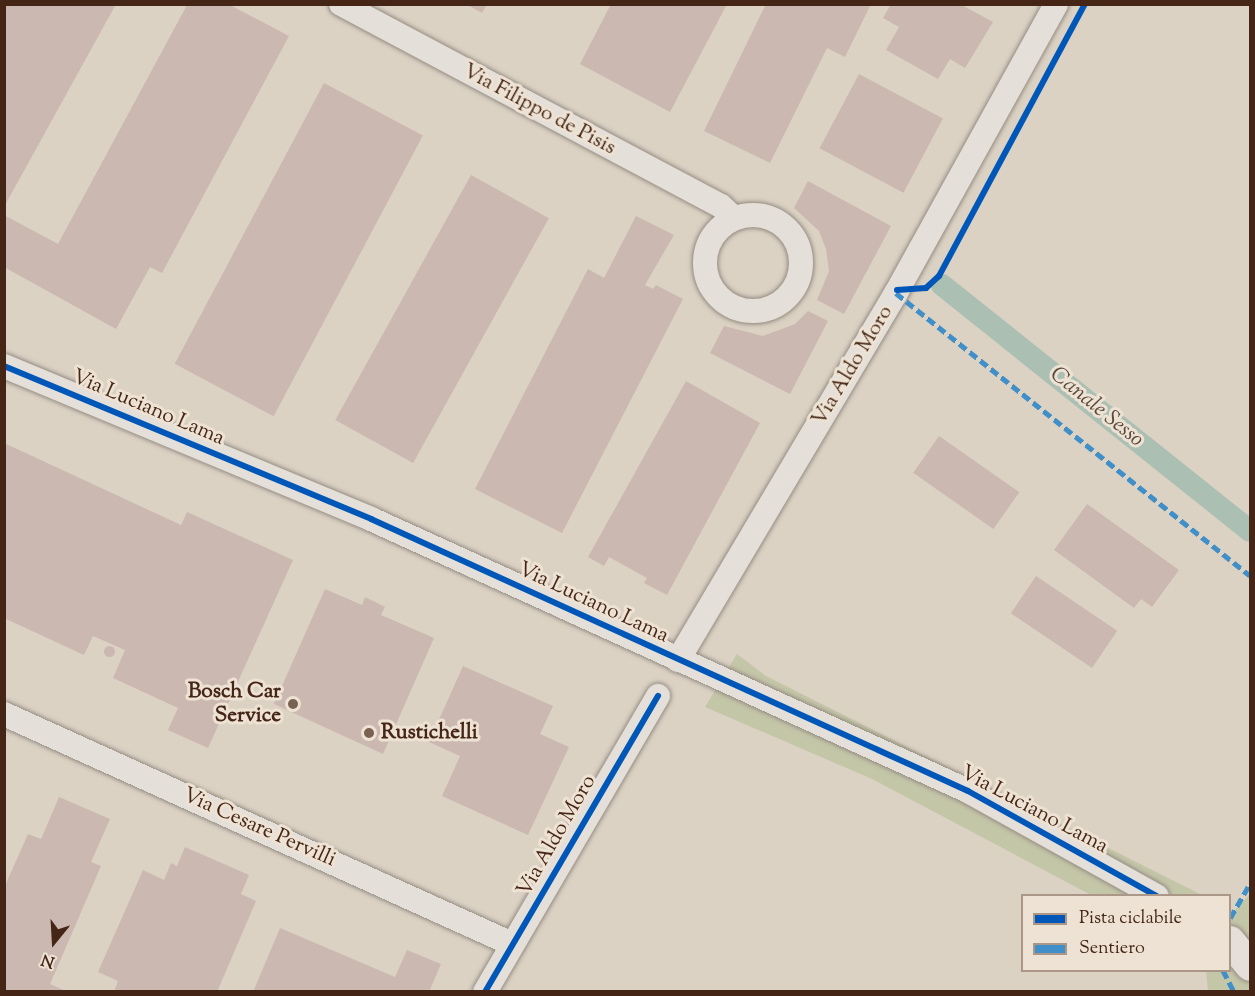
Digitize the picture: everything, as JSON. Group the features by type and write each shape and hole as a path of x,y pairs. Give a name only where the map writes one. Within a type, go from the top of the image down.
{"street":[{"name":"Via Filippo de Pisis","path":"341,4 721,206 734,218"},
{"name":"Via Aldo Moro","path":"678,660 896,293 1056,4"},
{"path":"749,214 779,222 798,245 801,260 796,283 782,301 769,308 746,310 722,301 705,273 710,240 734,218 749,214"},
{"name":"Via Luciano Lama","path":"4,366 371,519 968,791 1152,894"},
{"name":"Via Aldo Moro","path":"484,992 658,696"},
{"name":"Via Cesare Pervilli","path":"4,714 512,944"},
{"path":"1231,933 1251,938"},
{"path":"1231,942 1251,966"}],"green space":[{"path":"737,654 766,676 1200,894 1089,894 872,779 705,707"},
{"path":"1250,894 1250,991 1208,991 1206,972 1231,972 1231,910 1234,911"}],"building":[{"path":"4,4 115,6 4,207"},
{"path":"466,4 487,4 482,13"},
{"path":"611,4 726,6 670,112 580,64"},
{"path":"766,4 871,4 845,57 827,48 770,163 704,131"},
{"path":"891,4 960,4 993,22 965,68 950,59 938,79 886,50 899,27 883,18"},
{"path":"187,5 230,5 289,36 162,273 150,267 116,329 4,267 4,215 58,244"},
{"path":"859,74 943,119 903,193 820,148"},
{"path":"324,83 423,136 274,416 175,364"},
{"path":"471,175 549,218 413,463 335,420"},
{"path":"808,181 891,226 844,314 817,300 829,271 826,249 819,231 794,208"},
{"path":"636,216 674,235 645,285 653,289 656,285 683,299 562,533 475,489 588,269 604,278"},
{"path":"808,311 828,321 790,394 710,353 724,326 763,336 795,324"},
{"path":"686,381 760,423 667,595 644,583 647,578 609,557 604,566 588,557"},
{"path":"939,436 1019,492 993,529 913,473"},
{"path":"4,443 181,525 187,512 293,560 208,748 168,730 178,708 113,678 125,650 93,636 84,655 4,618"},
{"path":"1087,504 1179,570 1152,607 1141,599 1134,608 1054,550"},
{"path":"1036,576 1117,631 1092,668 1011,613"},
{"path":"325,589 362,605 365,597 385,607 381,615 434,638 383,754 274,704"},
{"path":"109,646 113,647 113,655 109,656 105,655 104,651 105,647"},
{"path":"463,666 553,706 540,734 569,747 528,835 442,796 460,756 429,742"},
{"path":"59,797 110,819 91,862 101,866 50,984 68,992 4,992 4,888 28,834 41,839"},
{"path":"185,847 249,875 241,894 256,901 217,992 114,992 118,981 98,972 143,870 164,880 171,863 177,866"},
{"path":"280,928 395,977 407,950 441,964 429,992 253,992"}],"waterway":[{"name":"Canale Sesso","path":"942,285 1250,531"}],"marked path":[{"path":"896,293 1250,576"},
{"path":"1231,916 1250,884"},
{"path":"1224,972 1234,992"}],"cycle path":[{"path":"897,290 926,288 939,276 1085,4"},
{"path":"4,366 371,519 968,791 1153,894"},
{"path":"485,992 658,696"}],"place":[{"name":"Bosch Car Service","path":"293,704"},
{"name":"Rustichelli","path":"369,733"}]}
